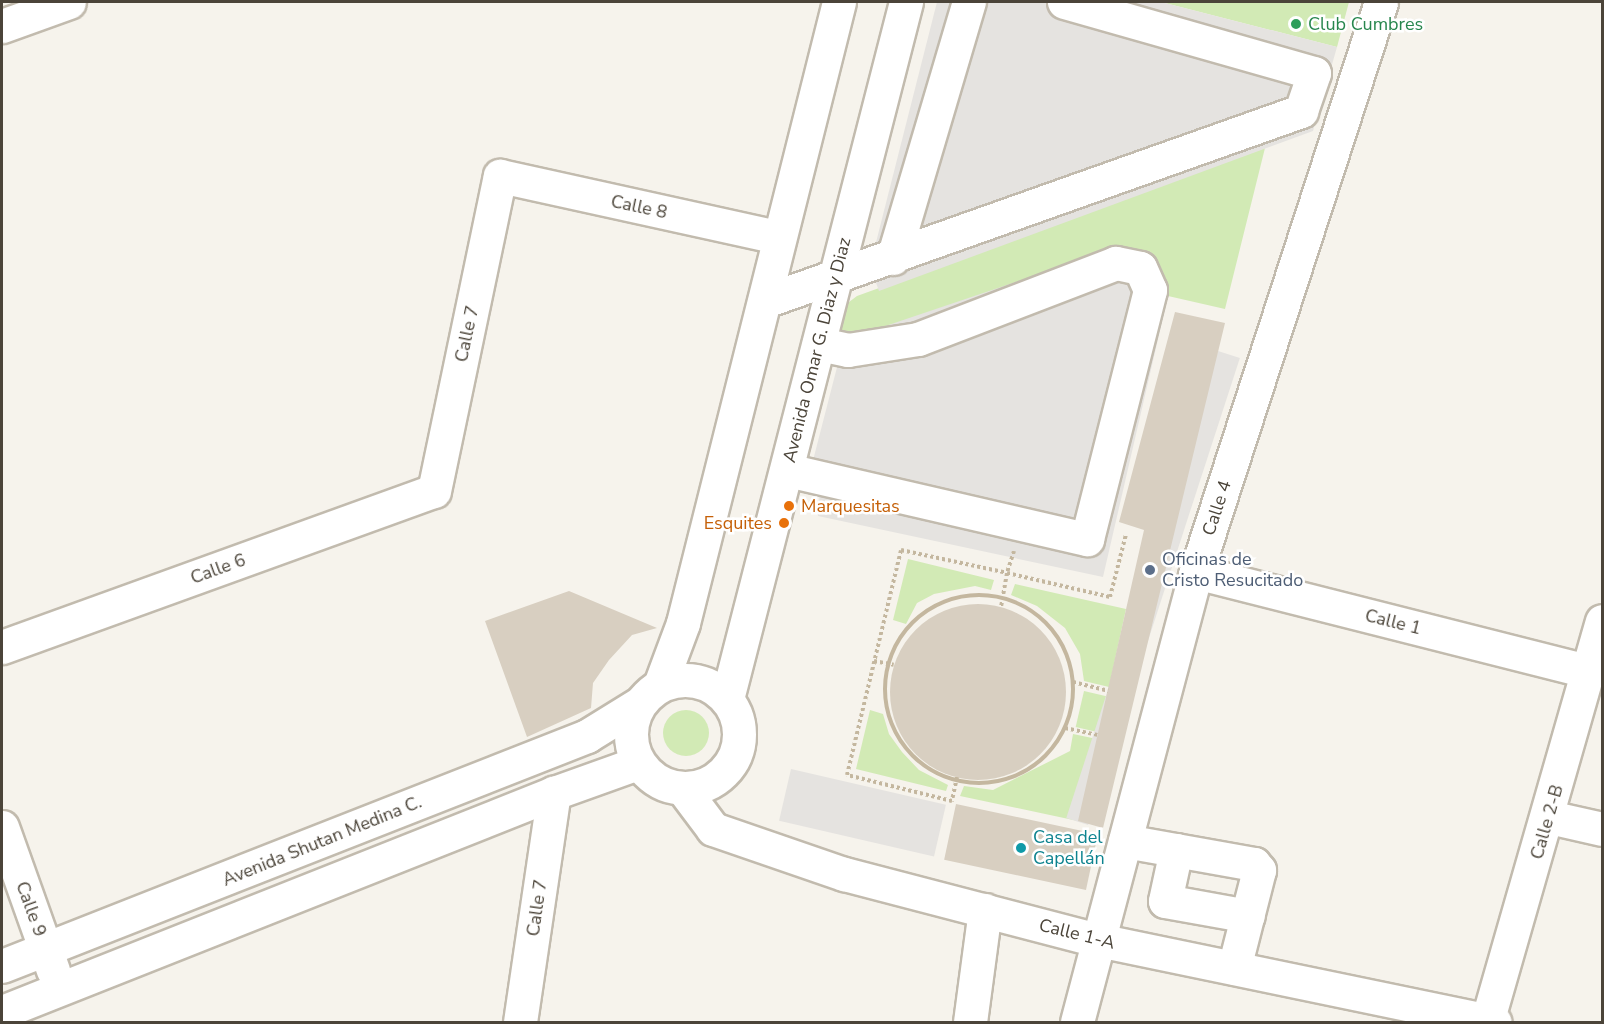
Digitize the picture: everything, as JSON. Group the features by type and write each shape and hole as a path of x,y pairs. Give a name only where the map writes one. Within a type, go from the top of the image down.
{"street":[{"path":"2,26 69,2"},
{"path":"648,695 677,680 695,681 713,687 727,699 740,729 733,761 710,783 683,789 657,782 638,763 630,745 630,724 648,695 683,623 765,302 778,237 839,2"},
{"name":"Avenida Omar G. Diaz y Diaz","path":"727,699 787,471 834,347 836,279 906,2"},
{"path":"893,258 969,2"},
{"path":"765,302 836,279 1301,111 1314,73 1064,2"},
{"name":"Calle 4","path":"1077,1023 1196,572 1381,2"},
{"name":"Calle 8","path":"500,176 778,237"},
{"name":"Calle 7","path":"434,491 500,176"},
{"path":"787,471 1087,539 1150,290 1140,268 1116,263 918,339 834,347"},
{"name":"Calle 6","path":"2,647 434,491"},
{"name":"Calle 1","path":"1196,572 1590,672"},
{"name":"Calle 2-B","path":"1490,1022 1590,672 1602,621"},
{"name":"Avenida Shutan Medina C.","path":"2,966 587,736 648,695"},
{"path":"2,1012 60,991 554,793 638,763"},
{"name":"Calle 1-A","path":"683,789 713,829 844,874 1098,940 1490,1022"},
{"name":"Calle 7","path":"520,1023 554,793"},
{"path":"1549,817 1602,829"},
{"name":"Calle 9","path":"2,827 60,991"},
{"path":"1125,841 1254,864 1259,870 1234,968"},
{"path":"1176,850 1165,901 1248,916"},
{"path":"970,1023 985,910"}],"path":[{"path":"1001,606 1007,573 1022,524"},
{"path":"958,779 951,801 847,775 901,550 1110,597 1126,534"},
{"path":"954,598 1003,598 1025,607 1045,622 1060,641 1073,682 1071,711 1065,728 1048,754 1029,769 1007,780 983,784 958,779 919,763 892,728 884,686 888,664 897,641 912,622 932,607 954,598"},
{"path":"874,661 894,665"},
{"path":"1073,682 1108,691"},
{"path":"1065,728 1097,735"}],"green space":[{"name":"Club Cumbres","path":"1161,2 1349,2 1337,47"},
{"path":"1265,148 1225,309 1168,296 1148,257 844,340 840,335 845,305 857,296"},
{"path":"908,559 994,580 991,590 975,586 934,594 917,603 906,624 893,620"},
{"path":"1015,584 1126,609 1109,687 1084,681 1080,654 1065,628 1037,606 1011,595"},
{"path":"1084,691 1106,696 1098,732 1076,727"},
{"path":"686,710 702,717 709,733 702,749 686,756 670,749 663,733 670,717"},
{"path":"870,710 883,714 889,734 902,752 919,770 948,785 946,791 856,769"},
{"path":"1073,734 1097,739 1078,821 960,796 964,786 993,790 1070,751"}],"shaded area":[{"path":"937,2 1161,2 1337,47 1313,131 879,291 870,266"},
{"path":"1117,248 1148,257 1168,296 1103,577 818,516 820,490 809,476 844,340"},
{"path":"1218,351 1240,358 1088,825 1066,818"},
{"path":"791,769 946,805 934,856 779,821"}],"building":[{"name":"Oficinas de Cristo Resucitado","path":"1175,312 1225,323 1103,828 1078,821 1144,530 1119,522"},
{"path":"569,591 657,628 632,635 609,660 593,683 591,708 527,737 485,621"},
{"path":"978,604 1012,611 1027,619 1040,630 1051,643 1059,658 1066,692 1059,726 1051,741 1040,754 1027,765 1012,773 978,780 944,773 929,765 916,754 905,741 897,726 890,692 897,658 905,643 916,630 929,619 944,611"},
{"name":"Casa del Capellán","path":"956,804 1098,834 1086,890 944,860"}],"place":[{"name":"Club Cumbres","path":"1296,24"},
{"name":"Marquesitas","path":"789,506"},
{"name":"Esquites","path":"784,523"},
{"name":"Oficinas de Cristo Resucitado","path":"1150,570"},
{"name":"Casa del Capellán","path":"1021,848"}]}
